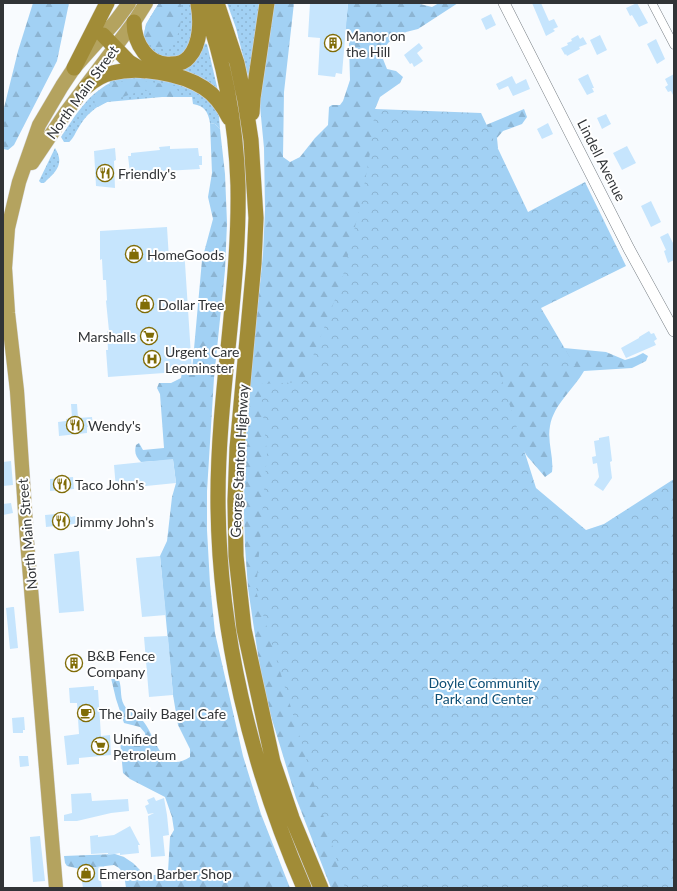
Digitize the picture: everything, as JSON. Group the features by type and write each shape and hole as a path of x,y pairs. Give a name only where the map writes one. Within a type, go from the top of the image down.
{"highway":[{"path":"74,68 107,3"},
{"name":"North Main Street","path":"56,888 24,502 17,391 4,268 8,228 19,182 39,125 74,68 115,22 129,3"},
{"name":"North Main Street","path":"19,182 67,111 134,22 146,3"},
{"path":"134,22 136,39 144,53 158,62 170,64 179,63 190,56 196,44 200,24 198,3"},
{"name":"George Stanton Highway","path":"203,3 219,53 232,122 238,184 236,264 220,442 218,497 221,559 229,632 244,708 265,786 304,888"},
{"name":"George Stanton Highway","path":"217,3 237,63 251,140 256,218 254,263 237,448 235,501 236,556 244,629 273,762 292,818 321,888"},
{"path":"251,140 253,98 267,3"},
{"path":"103,35 129,62 144,71"},
{"path":"86,87 94,80 112,73 144,71 182,78 209,91 224,108 232,122"}],"street":[{"name":"Lindell Avenue","path":"504,3 629,249 674,331"},
{"path":"652,3 674,45"}],"green space":[{"path":"33,3 69,3 57,61 14,145 8,150 3,149 3,112 18,51"},
{"path":"159,3 190,3 194,12 196,25 187,50 173,58 153,54 142,36 144,35 146,24"},
{"path":"159,3 181,3 181,22 179,32 169,49 149,44 145,39 144,33 146,26"},
{"path":"227,3 262,3 252,76 248,76 236,28"},
{"name":"Doyle Community Park and Center","path":"271,3 294,3 284,92 283,157 290,162 300,157 315,138 328,125 329,107 332,105 340,105 343,101 350,80 349,42 345,32 348,3 416,3 432,7 439,3 458,3 418,29 406,32 389,42 385,47 383,59 387,69 396,71 403,77 400,83 380,97 375,109 388,114 486,125 524,109 527,117 522,124 503,131 497,138 498,148 439,163 564,348 606,352 625,360 643,353 648,356 646,361 632,368 584,371 555,411 552,418 549,432 552,472 545,477 527,456 512,432 674,888 331,888 296,798 270,713 261,675 253,622 248,588 245,547 245,431 263,254 265,210 264,148 259,96"},
{"path":"203,43 207,44 219,95 175,68"},
{"path":"132,76 167,80 202,94 216,108 219,116 220,129 215,124 210,123 207,113 203,108 193,104 192,97 162,97 107,102 88,115 81,123 71,140 69,142 64,142 61,137 88,100 110,83 109,81"},
{"path":"145,81 175,86 178,91 173,97 169,97 157,95 144,89 107,102 98,107 95,105 94,98 96,94 115,82"},
{"name":"Doyle Community Park and Center","path":"375,109 481,113 528,212 585,182 626,266 541,308 575,366 499,371 536,488 586,530 604,524 674,479 674,888 345,888 256,591 267,454 260,384 303,382 341,284 362,198 370,153"},
{"path":"210,123 215,124 220,129 225,174 227,223 225,270 214,378 207,491 207,530 210,584 215,633 243,756 261,814 290,888 126,888 124,874 114,865 80,869 67,866 64,856 115,854 124,857 141,871 153,875 166,875 168,872 170,837 174,830 172,817 165,797 130,779 123,773 120,741 145,738 145,733 140,727 124,723 111,678 113,676 117,676 120,683 124,705 143,721 160,752 166,758 172,762 180,762 190,757 190,749 178,725 173,695 160,556 167,541 172,497 176,483 173,460 141,462 135,453 135,450 136,445 139,443 143,450 164,448 160,394 157,388 159,383 171,383 181,378 182,372 192,371 202,260 213,219 208,197 212,173"},
{"path":"55,148 59,159 58,167 44,183 41,183 39,181"}],"building":[{"name":"Manor on the Hill","path":"310,3 348,3 342,74 336,73 335,77 318,75 320,38 308,37"},
{"path":"532,3 541,3 549,21 554,19 558,27 553,29 555,31 546,36"},
{"path":"637,3 648,23 639,27 632,15 630,16 626,8"},
{"path":"491,14 496,25 486,30 481,19"},
{"path":"578,35 580,39 583,37 587,44 579,47 580,49 567,56 566,54 565,55 561,48 568,45 567,43 572,41 571,39"},
{"path":"600,35 607,50 597,55 590,40"},
{"path":"656,39 665,59 657,64 647,44"},
{"path":"419,43 423,48 417,53 423,61 414,67 404,55"},
{"path":"588,74 594,88 592,88 594,92 587,95 578,79"},
{"path":"674,74 674,97 671,91 668,92 665,87 668,85 665,79"},
{"path":"512,76 516,84 526,79 530,89 513,96 508,86 499,90 496,84"},
{"path":"606,114 611,124 602,129 597,118"},
{"path":"548,123 553,134 542,139 537,129"},
{"path":"170,146 170,149 198,148 199,156 202,156 202,165 199,165 200,169 130,173 128,156 131,156 131,153 160,150 159,147"},
{"path":"627,146 636,163 622,170 613,153"},
{"name":"Friendly's","path":"115,148 115,188 96,186 94,151"},
{"path":"651,201 661,222 651,227 641,206"},
{"path":"167,227 169,259 184,258 185,263 192,371 108,377 106,350 108,350 107,331 109,331 106,301 106,280 103,280 102,259 100,260 100,231"},
{"path":"668,233 674,245 674,260 668,263 664,251 666,250 660,237"},
{"path":"649,331 651,334 654,333 657,339 654,341 656,345 626,358 621,348"},
{"name":"Wendy's","path":"71,404 77,404 78,418 92,417 93,427 87,427 87,433 59,436 58,422 66,421 66,419 72,418"},
{"path":"609,436 612,461 610,462 612,478 603,491 594,485 599,477 597,463 593,464 592,457 596,456 594,441 599,440 599,438"},
{"path":"173,459 176,483 116,489 114,465"},
{"path":"11,461 13,485 3,486 3,462"},
{"name":"Taco John's","path":"73,477 74,489 50,491 50,479"},
{"path":"11,503 13,513 3,515 3,504"},
{"name":"Jimmy John's","path":"68,513 71,517 75,516 84,523 46,527 45,515"},
{"path":"79,551 84,611 59,613 54,554"},
{"path":"160,556 166,615 142,617 136,558"},
{"path":"14,607 18,648 10,649 6,608"},
{"path":"168,636 173,695 149,697 144,637"},
{"name":"B&B Fence Company","path":"82,657 83,667 67,669 66,659"},
{"path":"94,686 94,690 98,690 101,736 110,735 111,755 79,758 79,764 67,765 64,736 79,734 77,703 70,703 69,688"},
{"path":"24,717 25,730 23,730 23,733 13,733 12,718"},
{"path":"19,756 28,756 29,766 20,767"},
{"path":"91,793 92,801 128,799 129,811 111,813 77,821 64,821 64,815 72,813 71,794"},
{"path":"154,797 156,801 164,798 169,835 163,836 165,856 151,857 148,816 154,813 148,814 145,806 149,804 147,800"},
{"path":"130,826 140,845 138,845 139,853 120,855 120,853 108,855 108,853 91,854 90,836 98,835 98,837 114,835"},
{"path":"40,836 45,881 33,882 30,837"},
{"path":"104,866 105,875 100,875 102,888 83,888 80,869"}],"place":[{"name":"Manor on the Hill","path":"333,43"},
{"name":"Friendly's","path":"105,173"},
{"name":"HomeGoods","path":"134,254"},
{"name":"Dollar Tree","path":"145,304"},
{"name":"Marshalls","path":"149,336"},
{"name":"Urgent Care Leominster","path":"152,359"},
{"name":"Wendy's","path":"75,425"},
{"name":"Taco John's","path":"62,484"},
{"name":"Jimmy John's","path":"61,521"},
{"name":"B&B Fence Company","path":"74,663"},
{"name":"The Daily Bagel Cafe","path":"86,713"},
{"name":"Unified Petroleum","path":"100,746"},
{"name":"Emerson Barber Shop","path":"86,873"}]}
